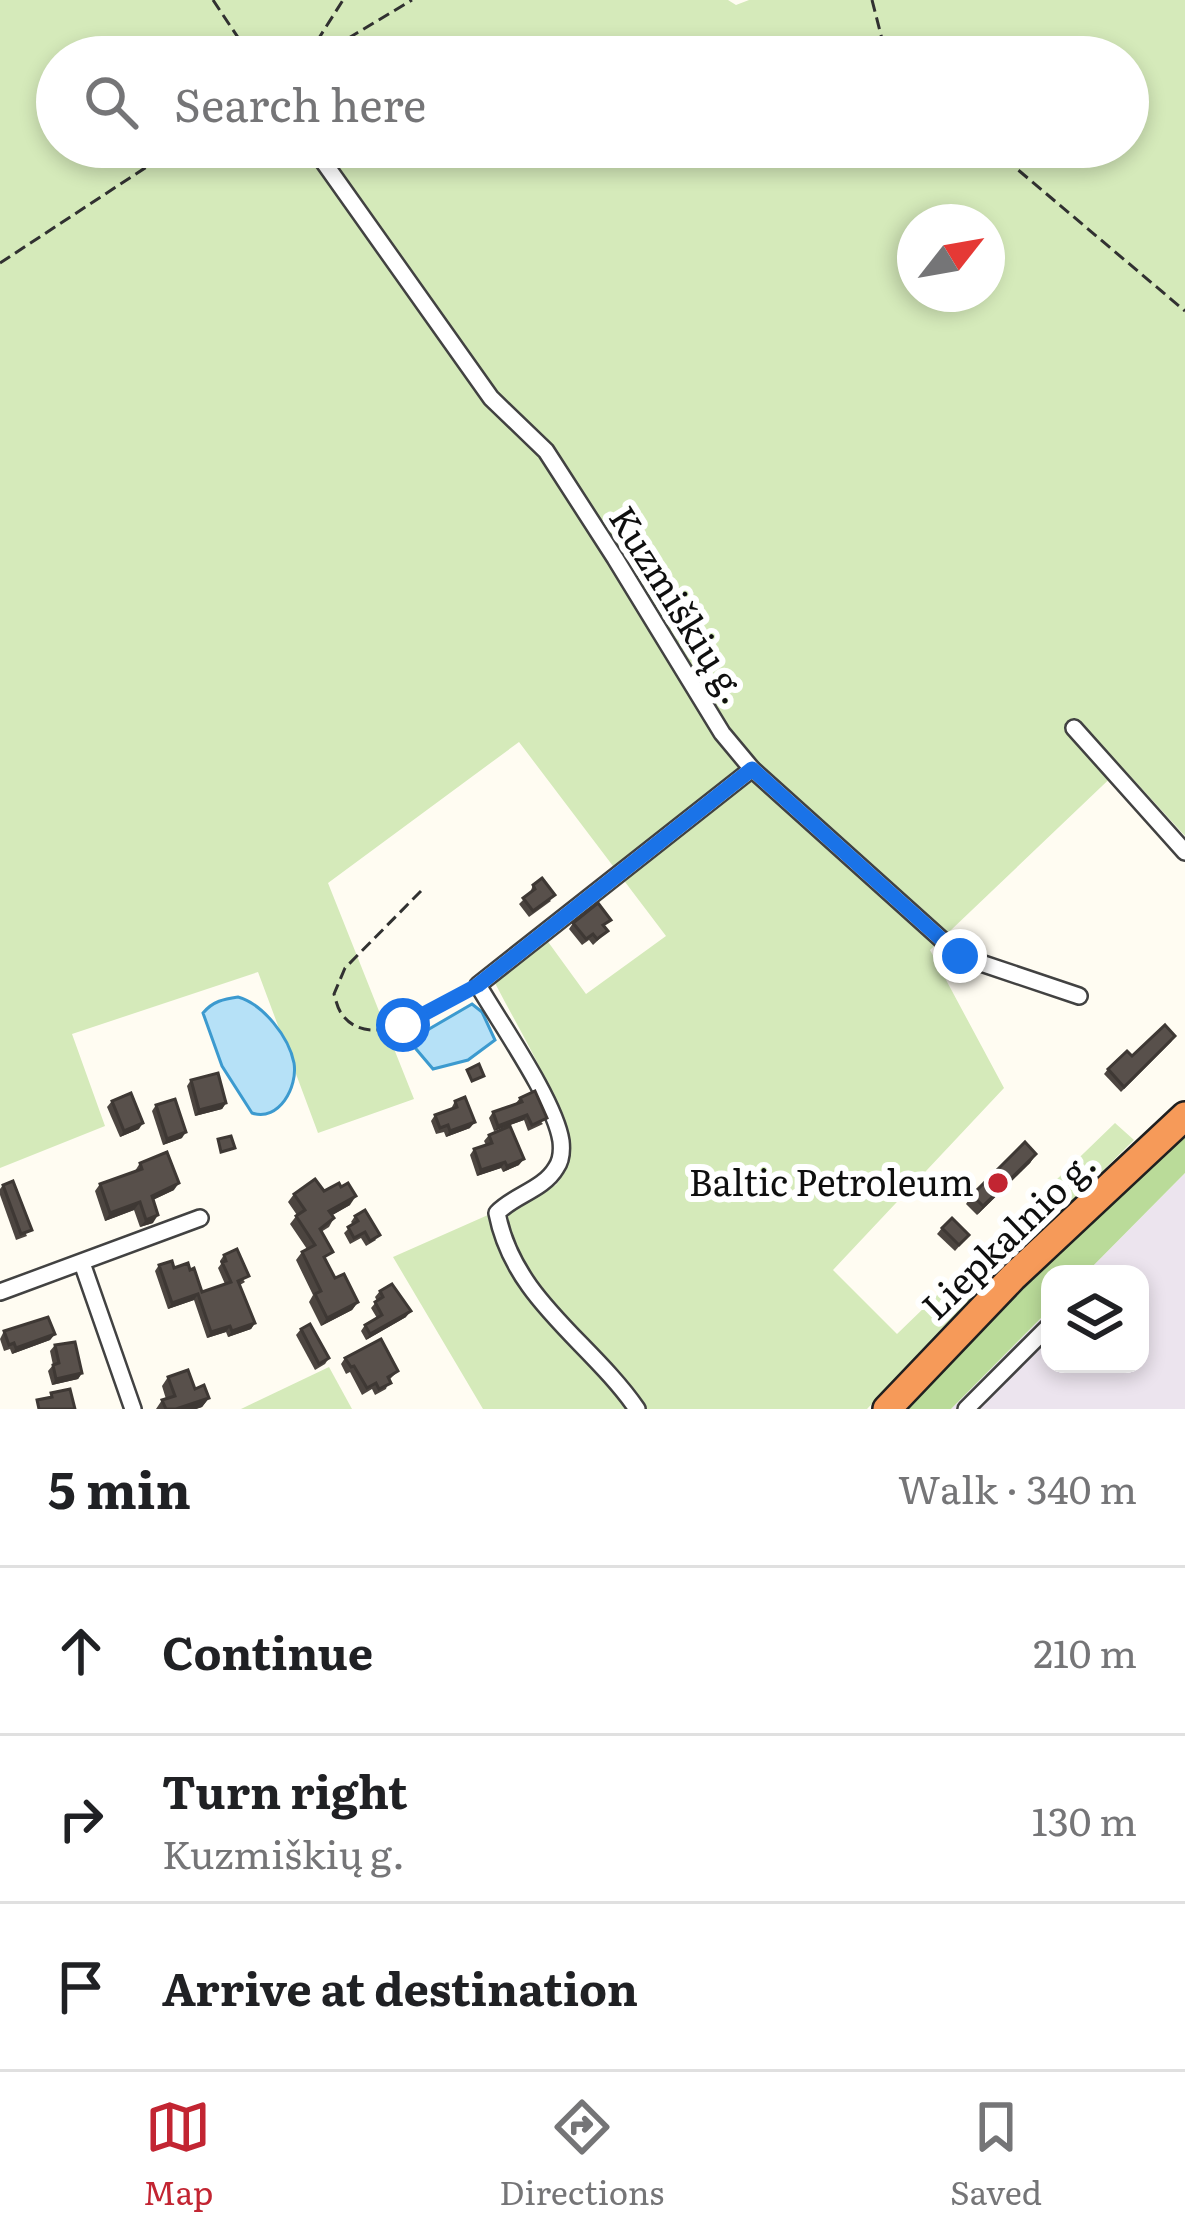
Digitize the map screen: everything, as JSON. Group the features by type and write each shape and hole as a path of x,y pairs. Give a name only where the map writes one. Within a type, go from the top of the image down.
{"highway":[{"name":"Liepkalnio g.","path":"886,1409 1013,1277 1183,1123"}],"street":[{"name":"Kuzmiškių g.","path":"329,168 491,398 546,451 722,733 752,769 960,956 1079,996"},
{"path":"1074,728 1185,852"},
{"path":"637,1409 605,1368 539,1301 500,1228 497,1213 503,1206 546,1180 558,1166 561,1138 545,1099 478,985 752,769"},
{"path":"0,1292 200,1218"},
{"path":"82,1263 133,1409"},
{"path":"966,1409 1041,1334"}],"path":[{"path":"213,0 237,36"},
{"path":"321,36 344,0"},
{"path":"352,36 412,0"},
{"path":"872,0 881,36"},
{"path":"0,263 145,168"},
{"path":"1016,168 1185,311"},
{"path":"421,891 345,968 334,994 340,1013 354,1025 374,1031 403,1025 478,985"}],"shaded area":[{"path":"1185,1173 1185,1409 951,1409 1041,1318 1041,1373 1149,1373 1149,1265 1094,1265"}],"green space":[{"path":"0,0 728,0 736,5 749,0 1185,0 1185,836 1122,767 930,950 1004,1088 833,1270 897,1334 1115,1123 1134,1140 867,1409 483,1409 393,1257 556,1185 566,1168 568,1149 559,1110 494,981 546,939 586,994 666,936 519,742 328,883 414,1099 318,1133 258,972 72,1034 105,1126 0,1168"},
{"path":"1185,1136 1185,1173 1094,1265 1047,1265"},
{"path":"1041,1271 1041,1318 951,1409 906,1409"},
{"path":"329,1367 352,1409 241,1409"}],"water":[{"path":"238,997 265,1014 281,1033 294,1063 290,1092 271,1112 252,1113 222,1066 203,1013 219,1001"},
{"path":"472,1004 482,1012 495,1040 468,1060 433,1069 412,1039"}],"building":[{"path":"542,878 555,895 533,911 523,898"},
{"path":"598,903 611,920 603,925 608,931 597,939 593,934 586,939 573,923"},
{"path":"1165,1025 1175,1036 1124,1087 1108,1069 1127,1051 1132,1056"},
{"path":"479,1064 484,1076 472,1081 467,1070"},
{"path":"218,1073 226,1103 199,1110 191,1080"},
{"path":"535,1091 547,1118 532,1125 527,1115 498,1126 493,1112 522,1102 520,1098"},
{"path":"131,1093 143,1123 124,1131 112,1101"},
{"path":"465,1097 475,1122 450,1131 448,1125 440,1128 435,1115 457,1107 455,1101"},
{"path":"175,1099 186,1132 167,1139 156,1105"},
{"path":"510,1126 524,1159 481,1170 474,1149 492,1143 489,1135"},
{"path":"231,1136 235,1148 221,1152 218,1139"},
{"name":"Baltic Petroleum","path":"1025,1142 1036,1154 983,1206 972,1195"},
{"path":"167,1152 179,1183 152,1196 158,1215 146,1220 140,1202 110,1213 100,1184 142,1169 140,1163"},
{"path":"315,1179 324,1191 348,1183 356,1196 329,1211 334,1218 320,1229 333,1252 324,1257 335,1278 344,1274 358,1302 327,1318 315,1294 321,1291 302,1252 315,1245 296,1216 305,1210 294,1194"},
{"path":"13,1181 32,1230 21,1234 3,1185"},
{"path":"365,1210 380,1235 370,1241 365,1232 354,1238 348,1227"},
{"path":"952,1218 969,1235 959,1245 942,1228"},
{"path":"237,1249 249,1276 238,1281 255,1323 211,1332 198,1294 172,1303 159,1265 172,1261 174,1268 188,1263 202,1292 231,1282 222,1262 224,1255"},
{"path":"392,1284 411,1311 370,1334 365,1325 382,1315 375,1302 383,1297 380,1291"},
{"path":"48,1317 55,1334 16,1348 14,1343 9,1345 4,1331"},
{"path":"310,1324 329,1358 319,1364 301,1329"},
{"path":"381,1339 398,1371 388,1377 391,1383 367,1388 345,1358"},
{"path":"75,1342 82,1373 56,1379 55,1345"},
{"path":"188,1370 195,1389 204,1385 209,1398 166,1409 162,1400 175,1396 168,1377"},
{"path":"70,1389 75,1409 39,1409 37,1400"}],"place":[{"name":"Baltic Petroleum","path":"998,1183"}],"route":[{"path":"403,1025 478,985 752,769 960,956"}]}
